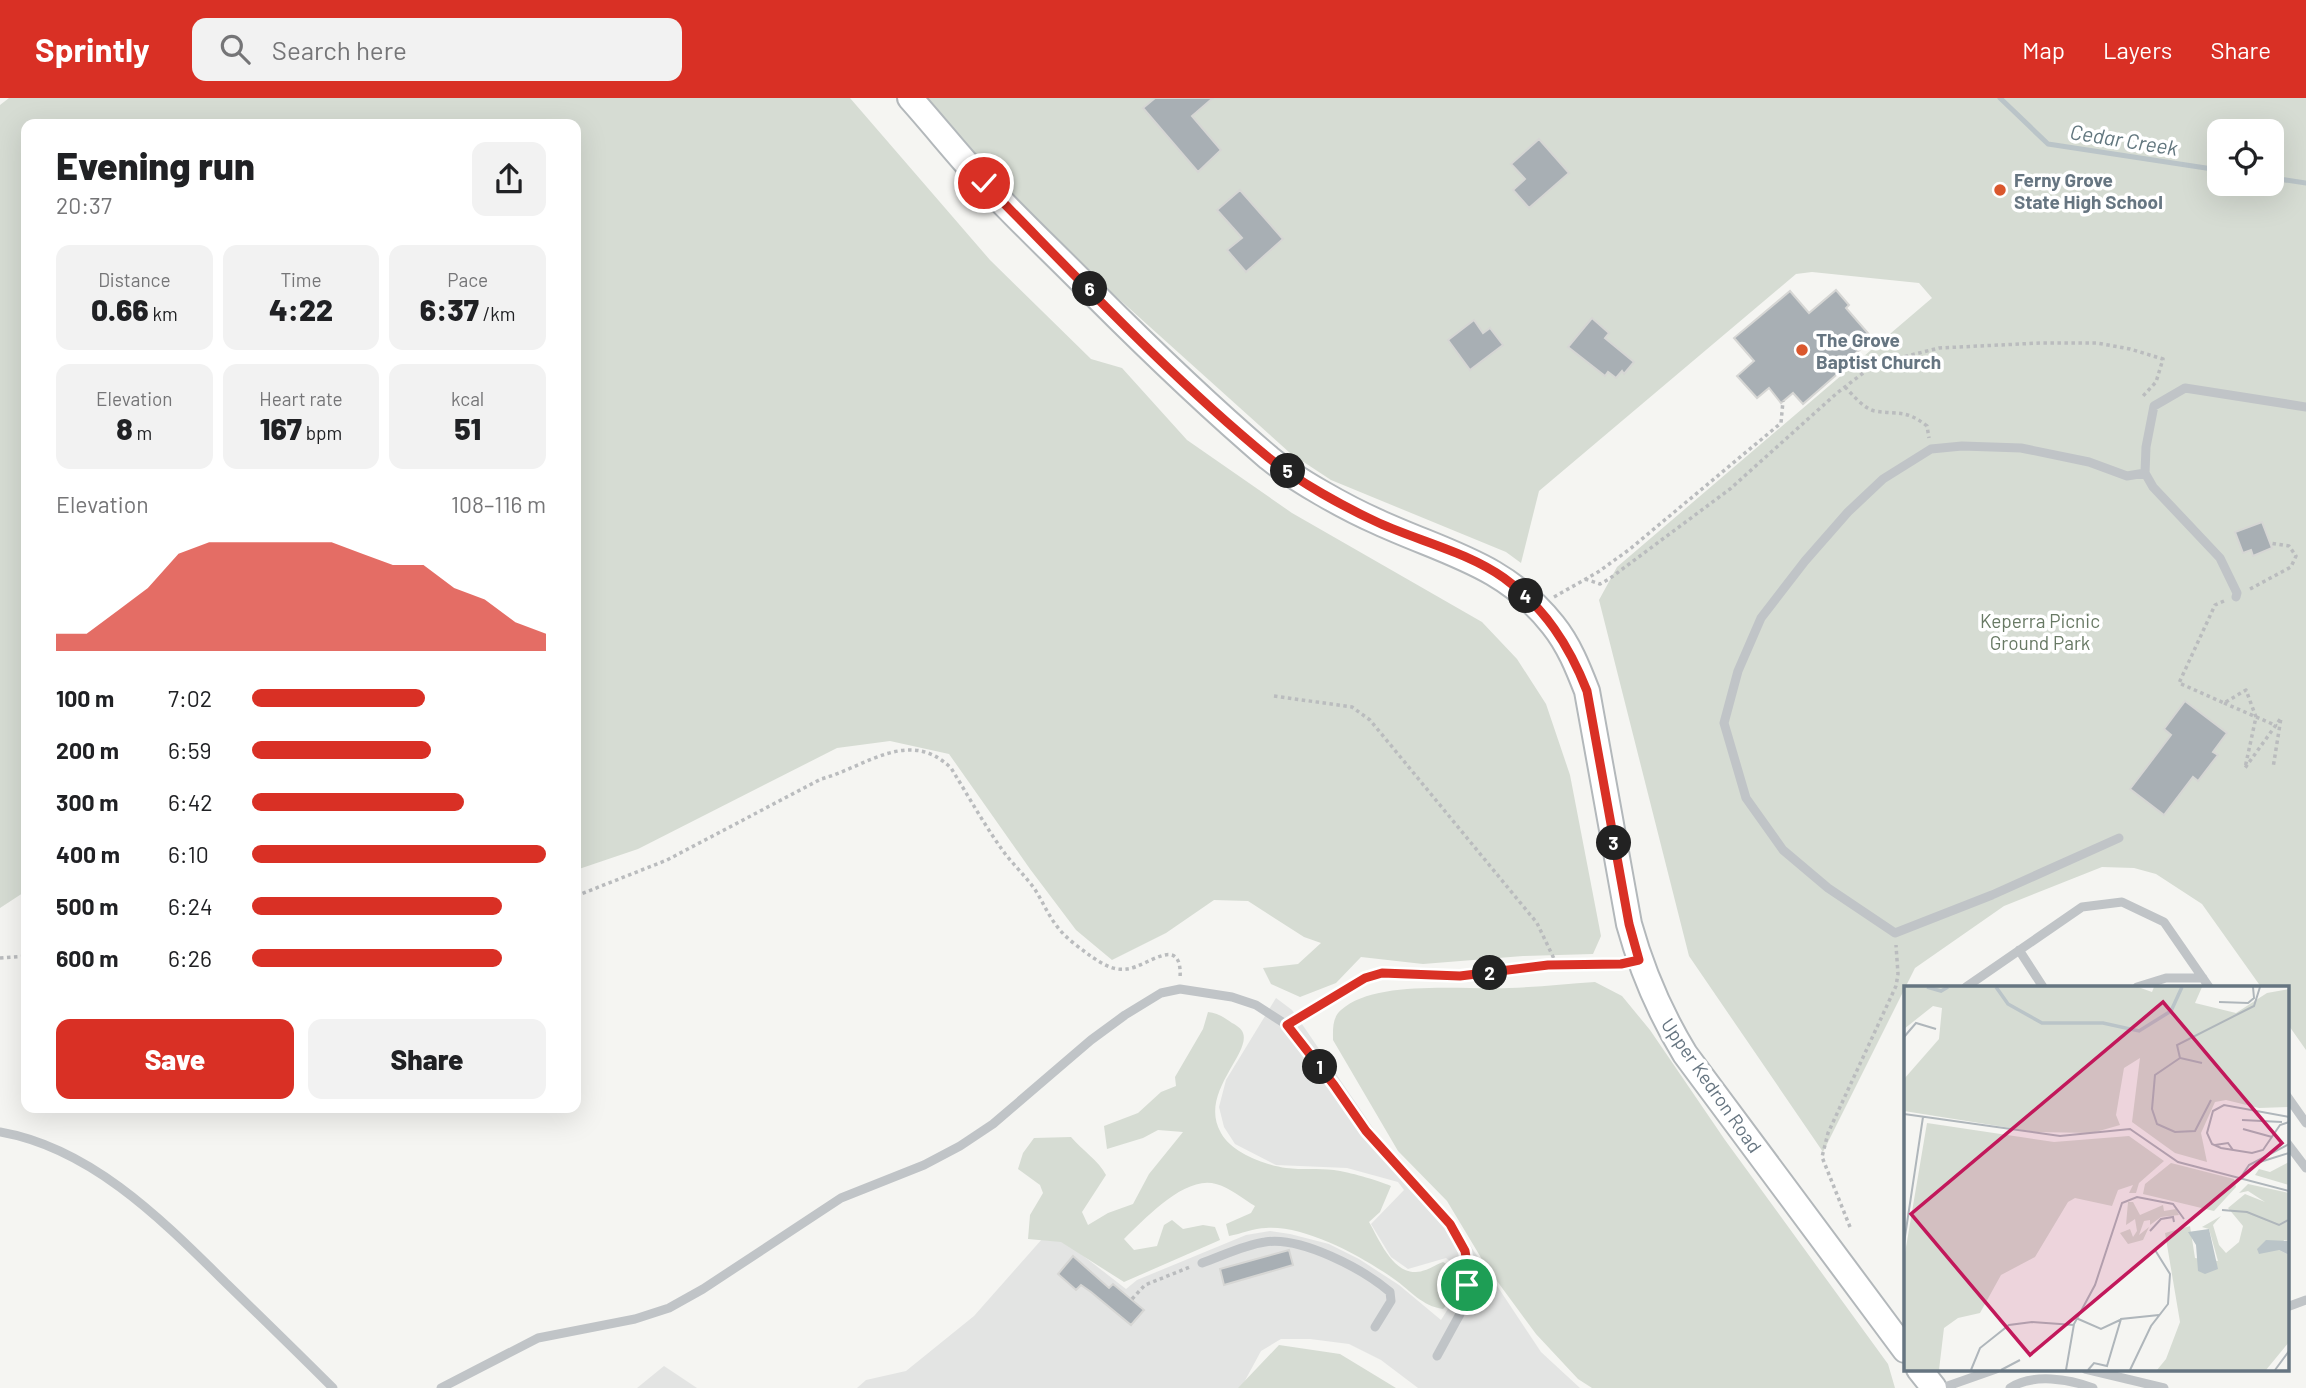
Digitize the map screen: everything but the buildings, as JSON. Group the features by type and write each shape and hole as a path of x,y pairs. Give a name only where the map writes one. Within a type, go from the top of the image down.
{"main road":[{"name":"Upper Kedron Road","path":"910,98 984,183 1150,350 1271,460 1336,501 1378,523 1465,557 1502,577 1540,610 1566,645 1587,691 1629,924 1639,960 1667,1024 1685,1054 1904,1349"},
{"path":"1920,1370 1934,1388"}],"lane":[{"path":"2235,597 2237,593 2220,558 2153,487 2145,472 2146,446 2154,406 2185,388 2306,407"},
{"path":"2119,838 1992,895 1895,933 1828,888 1783,850 1746,797 1724,723 1738,671 1761,618 1805,561 1848,512 1884,479 1931,449 1962,446 2021,448 2090,461 2127,476 2145,472"},
{"path":"1967,986 2082,907 2122,901 2164,922 2208,986"},
{"path":"2019,950 2042,986"},
{"path":"2140,986 2166,978 2203,978"},
{"path":"441,1388 538,1338 635,1319 669,1308 703,1289 841,1198 924,1165 960,1146 993,1124 1091,1040 1125,1015 1161,993 1180,989 1210,992 1256,1004 1287,1025 1366,1131 1450,1224 1465,1251 1468,1269 1460,1314 1437,1356"},
{"path":"2288,1097 2306,1123"},
{"path":"0,1132 21,1136 83,1163 160,1218 333,1388"},
{"path":"2288,1144 2306,1168"},
{"path":"1202,1263 1263,1242 1277,1241 1315,1250 1390,1292 1391,1301 1375,1327"},
{"path":"2288,1307 2306,1300"},
{"path":"1942,1388 1993,1370"},
{"path":"2089,1370 2164,1388"},
{"path":"2010,1388 2016,1384 2041,1379 2077,1382 2093,1388"}],"path":[{"path":"1585,579 1600,584 1609,579 1731,489 1845,387 1875,364 1938,348 2097,343 2163,359 2156,382 2143,396 2154,406"},
{"path":"1845,387 1873,411 1891,411 1914,416 1927,426 1931,449"},
{"path":"1554,597 1630,550 1781,423 1783,401"},
{"path":"2270,543 2288,546 2296,556 2291,567 2215,605 2179,683 2277,726"},
{"path":"2224,703 2246,690 2256,717 2245,768 2277,726"},
{"path":"1274,696 1352,707 1370,720 1537,923 1557,965"},
{"path":"2273,768 2277,726"},
{"path":"581,894 667,860 796,791 857,767 877,755 895,751 925,752 940,757 951,768 1006,855 1038,894 1056,926 1073,942 1107,966 1117,969 1136,967 1161,954 1168,954 1176,958 1181,967 1180,989"},
{"path":"1850,1227 1822,1157 1828,1133 1896,986 1898,964 1895,933"},
{"path":"0,958 21,957"},
{"path":"1287,1025 1365,978 1382,973 1460,976 1557,965 1621,964 1639,960"},
{"path":"1132,1299 1145,1285 1202,1263"}],"shaded area":[{"path":"1276,998 1292,1010 1386,1147 1448,1212 1541,1352 1580,1388 1418,1388 1381,1360 1349,1344 1310,1339 1281,1339 1261,1351 1241,1388 857,1388 866,1380 906,1371 974,1316 1050,1230 1126,1289 1137,1280 1246,1235 1270,1231 1290,1234 1329,1244 1359,1259 1399,1285 1441,1320 1453,1301 1462,1271 1446,1258 1408,1269 1391,1257 1371,1224 1404,1190 1398,1182 1347,1168 1276,1165 1235,1144 1224,1127 1219,1107 1226,1080"},
{"path":"664,1366 697,1388 637,1388"}],"green space":[{"path":"9,98 850,98 990,260 1091,359 1122,368 1187,440 1292,513 1482,622 1517,659 1546,704 1570,775 1601,936 1593,954 1523,956 1423,964 1361,957 1336,983 1300,997 1271,984 1263,968 1298,964 1321,943 1304,937 1248,901 1214,900 1166,933 1112,960 1076,930 949,754 890,741 837,748 638,849 581,868 581,119 21,119 21,894 0,908 0,105"},
{"name":"Keperra Picnic Ground Park","path":"920,98 2306,98 2306,1050 2288,1024 2288,986 2260,986 2202,904 2156,874 2134,868 2102,867 2004,906 1915,968 1823,1152 1689,956 1599,600 1617,567 1932,298 1919,283 1812,272 1796,274 1539,491 1521,563 1506,552 1331,480 1290,453 1030,219"},
{"path":"1595,982 1622,996 1650,1030 1725,1140 1888,1364 1895,1388 1592,1388 1578,1379 1536,1334 1486,1266 1447,1201 1398,1151 1333,1040 1338,1013 1356,1000 1375,994 1420,988 1509,988"},
{"path":"1208,1012 1223,1017 1239,1027 1243,1033 1240,1052 1226,1076 1216,1104 1216,1118 1226,1140 1241,1152 1269,1164 1286,1168 1340,1171 1391,1186 1380,1212 1369,1222 1387,1254 1400,1267 1419,1272 1443,1262 1457,1270 1454,1291 1443,1309 1423,1301 1366,1261 1315,1237 1281,1228 1257,1229 1229,1236 1226,1224 1251,1213 1255,1206 1231,1190 1216,1184 1204,1183 1179,1192 1154,1210 1124,1239 1134,1250 1157,1246 1164,1225 1172,1220 1183,1229 1203,1225 1215,1227 1220,1240 1124,1282 1061,1242 1028,1239 1030,1215 1043,1193 1040,1185 1018,1169 1023,1153 1034,1138 1071,1137 1103,1170 1106,1175 1082,1212 1088,1225 1108,1213 1133,1204 1149,1174 1183,1132 1158,1130 1143,1138 1107,1149 1104,1126 1138,1113 1161,1092 1176,1086 1175,1077 1203,1029"},
{"path":"1279,1345 1340,1354 1396,1388 1238,1388"}],"waterway":[{"name":"Cedar Creek","path":"2000,98 2048,144 2207,168"},
{"name":"Cedar Creek","path":"2284,180 2306,183"}],"place":[{"name":"Ferny Grove State High School","path":"2000,190"},
{"name":"The Grove Baptist Church","path":"1802,350"}],"route":[{"path":"984,183 1150,350 1271,460 1336,501 1378,523 1465,557 1502,577 1528,598 1555,627 1577,666 1587,691 1629,924 1639,960 1621,964 1548,965 1460,976 1382,973 1365,978 1287,1025 1384,1153 1450,1224 1465,1251 1467,1285"}]}
